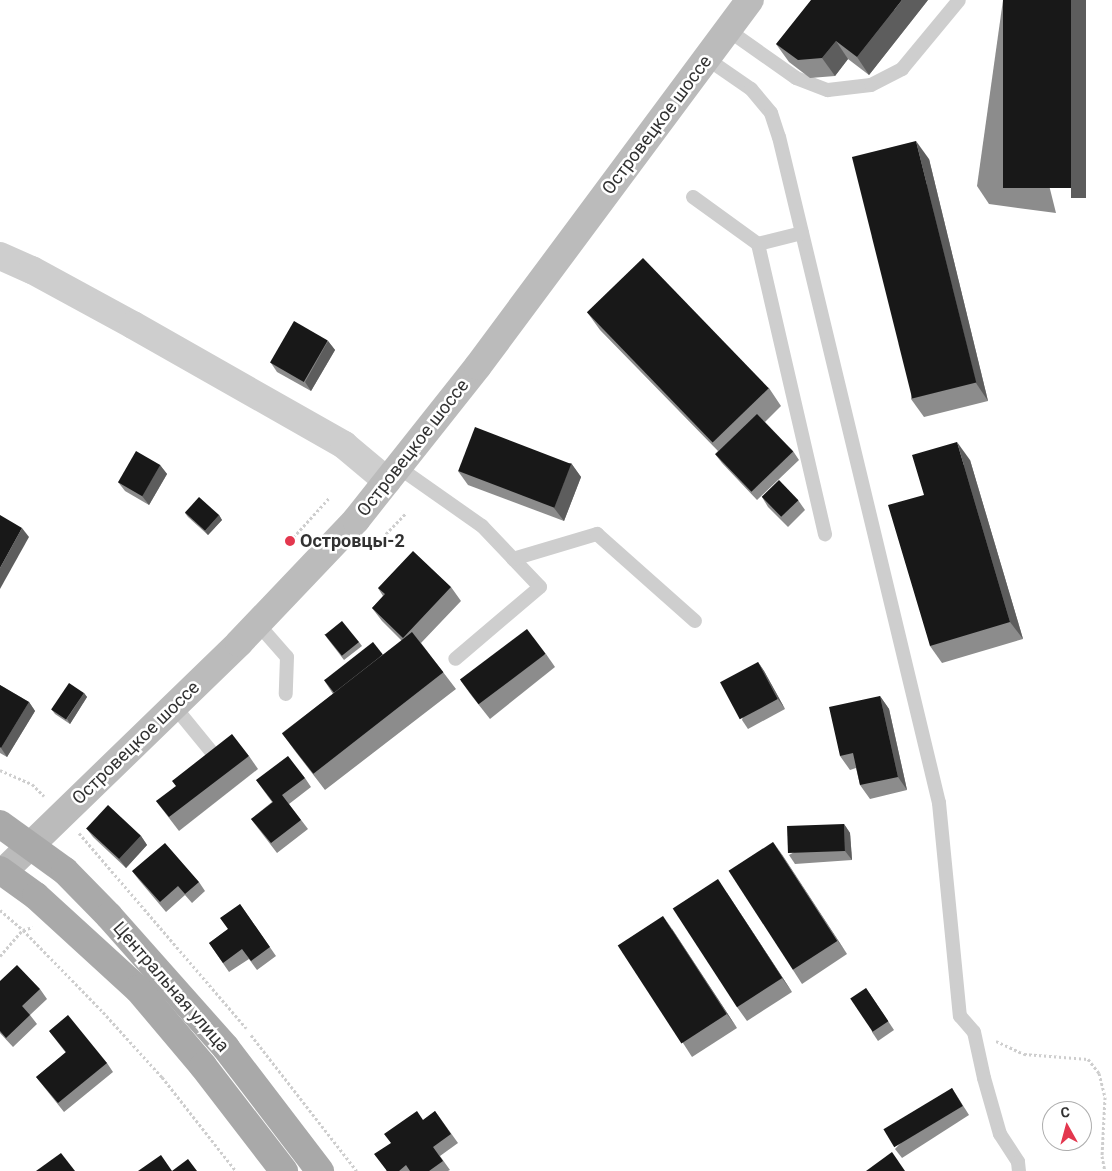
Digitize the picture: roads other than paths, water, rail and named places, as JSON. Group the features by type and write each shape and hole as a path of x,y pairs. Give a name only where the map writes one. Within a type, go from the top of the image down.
{"main road":[{"name":"Островецкое шоссе","path":"1,871 258,623 356,520 478,366 750,0"},
{"name":"Центральная улица","path":"0,824 65,871 159,970 226,1048 320,1171"},
{"name":"Центральная улица","path":"1,871 36,896 138,990 203,1066 284,1171"}],"street":[{"path":"0,256 32,270 100,307 392,474"}],"lane":[{"path":"728,30 796,78 828,90 871,85 902,69 959,0"},
{"path":"706,58 751,89 772,113 939,803 960,1016 974,1032 984,1078 1000,1134 1018,1162 1019,1171"},
{"path":"693,197 758,244 825,534"},
{"path":"758,244 802,233"},
{"path":"392,474 482,526 540,587 455,660"},
{"path":"513,559 597,534 695,621"},
{"path":"258,623 287,657 286,694"},
{"path":"174,706 210,750"}],"place":[{"name":"Островцы-2","path":"290,541"}]}
